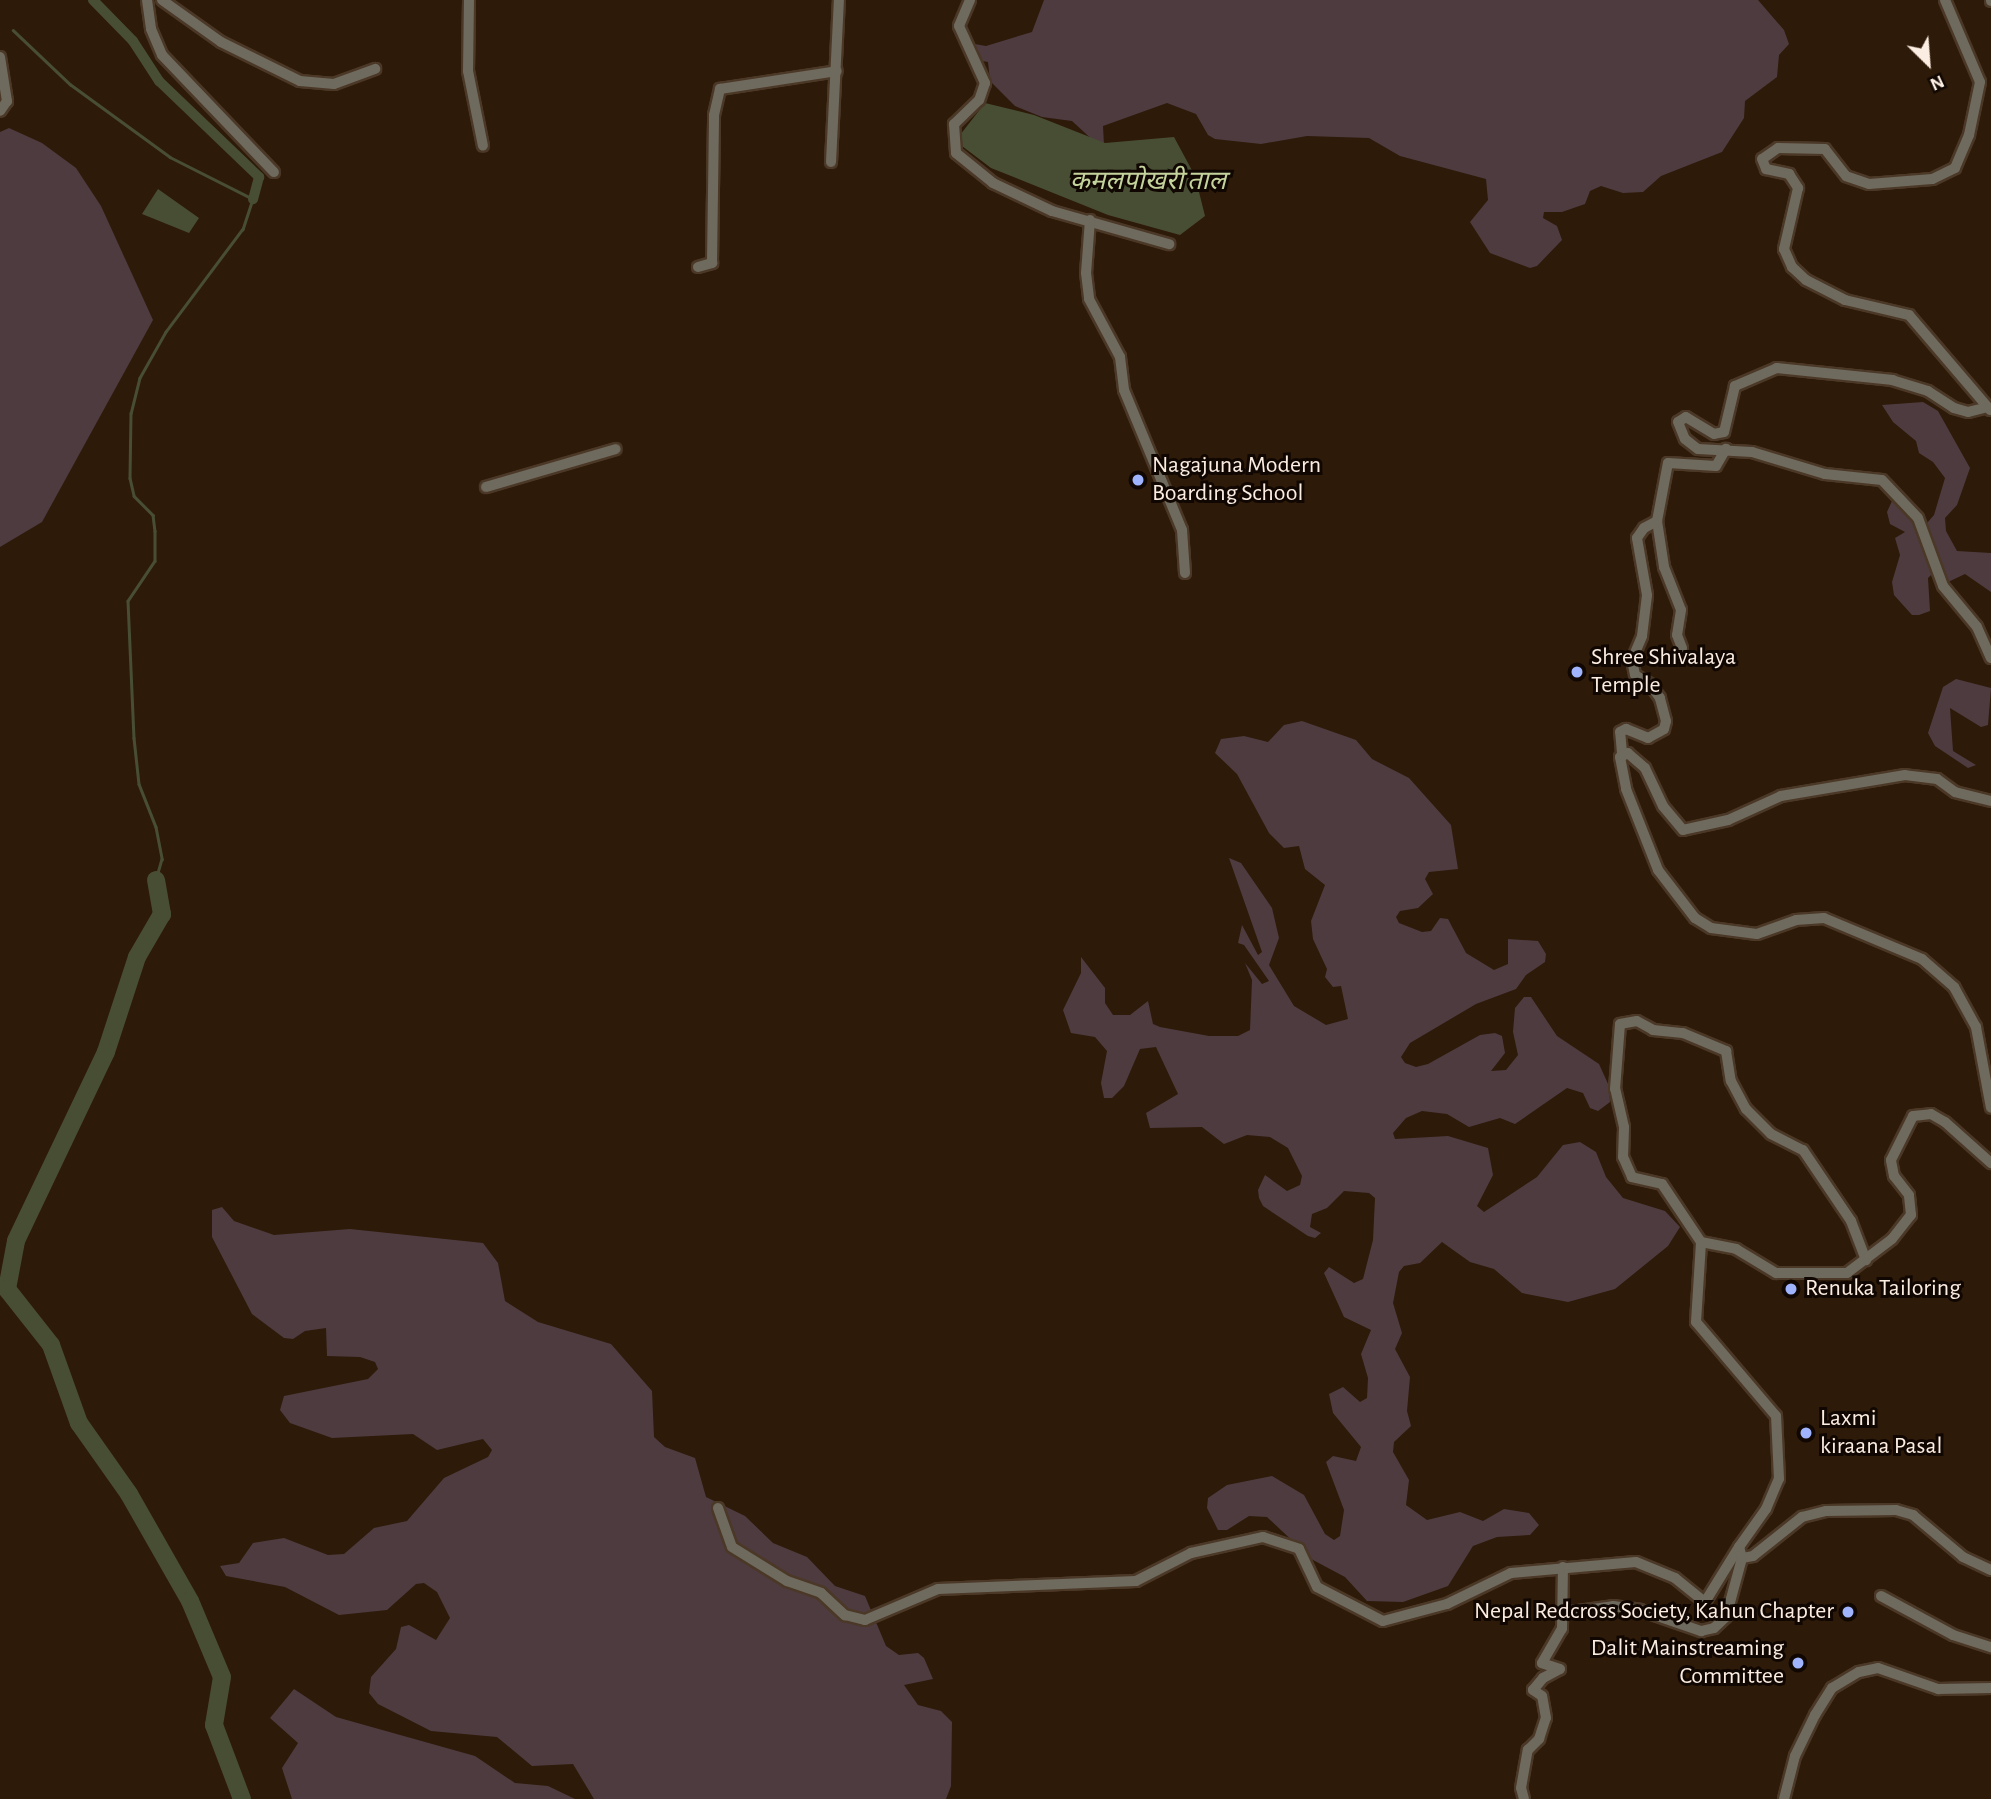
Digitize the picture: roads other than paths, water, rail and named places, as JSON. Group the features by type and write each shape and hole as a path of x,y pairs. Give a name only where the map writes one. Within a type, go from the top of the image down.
{"street":[{"path":"147,0 151,29 162,55 274,172"},
{"path":"162,0 221,42 300,81 334,84 375,69"},
{"path":"469,0 468,71 483,146"},
{"path":"831,162 839,0"},
{"path":"970,0 959,26 985,83 979,100 954,124 956,153 979,174 1015,195 1052,211 1169,244"},
{"path":"1945,0 1980,82 1969,135 1955,168 1932,178 1869,184 1846,176 1825,149 1778,148 1762,159 1766,169 1788,174 1798,188 1784,249 1792,267 1806,280 1845,300 1909,314 1988,409"},
{"path":"0,57 7,101 0,111"},
{"path":"698,267 712,263 714,115 720,89 837,71"},
{"path":"1090,220 1086,273 1089,299 1121,357 1124,390 1182,530 1185,573"},
{"path":"1988,409 1961,410 1928,391 1893,380 1777,368 1735,386 1729,394 1724,432 1714,434 1686,417 1679,418 1680,430 1691,445 1707,450 1726,449 1825,474 1882,480 1918,518 1943,586 1977,627 1991,658"},
{"path":"486,487 616,449"},
{"path":"1682,648 1677,635 1681,610 1664,567 1657,522 1668,463 1716,466 1726,449"},
{"path":"1657,522 1644,528 1637,538 1647,594 1642,636 1632,660 1635,676 1650,684 1660,698 1666,720 1664,729 1648,738 1626,729 1620,732 1622,753 1619,764 1658,870 1695,918 1711,928 1757,934 1796,920 1824,918 1922,959 1954,986 1976,1027 1991,1108"},
{"path":"1622,753 1644,768 1663,806 1683,831 1728,820 1781,796 1905,775 1937,779 1955,792 1991,801"},
{"path":"718,1508 732,1547 787,1581 821,1593 845,1615 865,1620 938,1589 1136,1581 1191,1553 1263,1537 1299,1549 1317,1587 1383,1620 1447,1604 1511,1573 1636,1562 1675,1578 1705,1602 1740,1552 1779,1479 1776,1416 1696,1322 1701,1242 1662,1184 1632,1177 1623,1157 1624,1127 1615,1089 1620,1024 1637,1021 1653,1030 1683,1032 1726,1051 1731,1081 1746,1109 1771,1134 1803,1150 1851,1221 1866,1260"},
{"path":"1701,1242 1736,1249 1776,1273 1847,1273 1892,1239 1911,1215 1912,1204 1894,1176 1891,1160 1913,1116 1931,1114 1938,1118 1991,1163"},
{"path":"1740,1552 1752,1556 1802,1517 1825,1511 1896,1510 1913,1515 1963,1557 1991,1570"},
{"path":"1564,1613 1613,1606 1640,1609 1701,1631 1714,1628 1726,1617 1740,1552"},
{"path":"1524,1799 1521,1788 1528,1750 1539,1738 1546,1717 1542,1696 1534,1690 1543,1678 1560,1669 1542,1663 1561,1637 1564,1613 1563,1567"},
{"path":"1881,1596 1953,1635 1991,1647"},
{"path":"1784,1799 1795,1756 1815,1715 1832,1688 1859,1672 1878,1668 1938,1689 1991,1688"}],"water":[{"name":"कमलपोखरी ताल","path":"985,103 1034,115 1105,143 1174,137 1195,176 1205,216 1180,235 1108,215 991,168 962,146 960,135"},
{"path":"158,189 199,218 189,233 142,214"}],"waterway":[{"path":"93,0 133,41 159,81 259,177 253,199"},
{"path":"13,30 70,84 170,157 253,199 243,229 166,332 140,378 131,413 130,478 134,496 153,515 155,531 155,561 128,601 134,738 139,784 156,827 162,859 156,880"},
{"path":"156,880 162,914 137,957 106,1052 16,1241 7,1289 51,1345 79,1423 129,1494 190,1601 222,1677 214,1725 242,1799"}],"place":[{"name":"Nagajuna Modern Boarding School","path":"1138,480"},
{"name":"Shree Shivalaya Temple","path":"1577,672"},
{"name":"Renuka Tailoring","path":"1791,1289"},
{"name":"Laxmi kiraana Pasal","path":"1806,1433"},
{"name":"Nepal Redcross Society, Kahun Chapter","path":"1848,1612"},
{"name":"Dalit Mainstreaming Committee","path":"1798,1663"}]}
